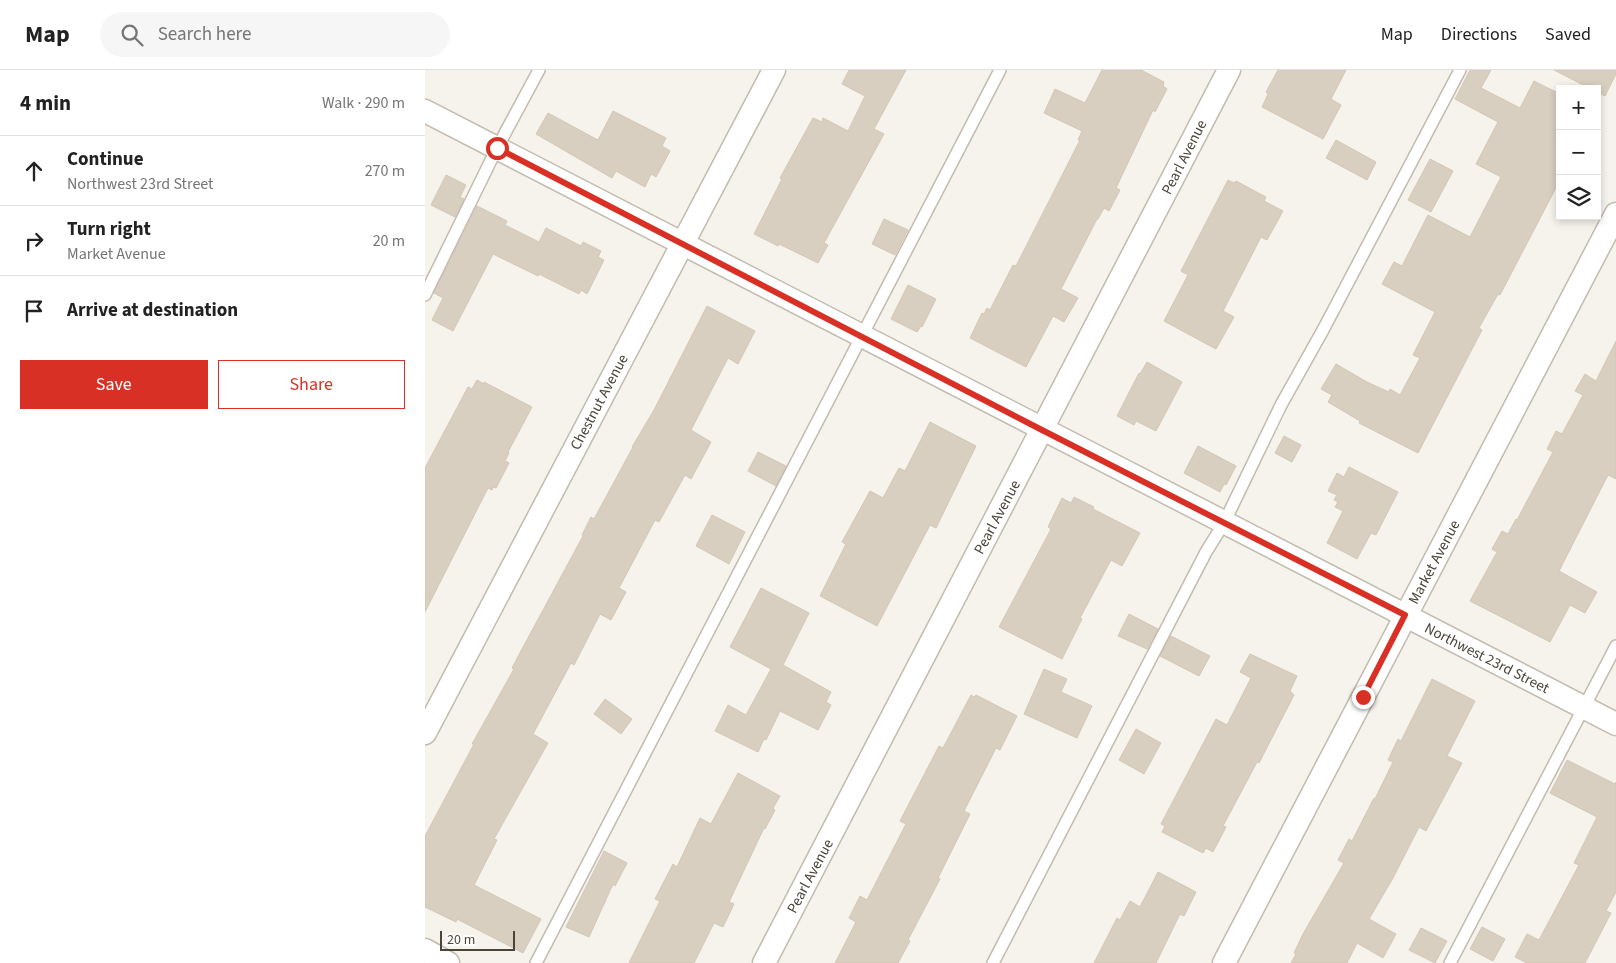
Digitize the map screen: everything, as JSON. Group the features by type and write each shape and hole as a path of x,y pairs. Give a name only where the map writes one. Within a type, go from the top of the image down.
{"street":[{"name":"Chestnut Avenue","path":"425,733 774,70"},
{"name":"Pearl Avenue","path":"764,963 1229,70"},
{"name":"Northwest 23rd Street","path":"425,111 1616,724"},
{"name":"Market Avenue","path":"1224,963 1616,214"},
{"path":"425,950 448,963"}],"lane":[{"path":"425,295 497,148 539,70"},
{"path":"536,963 1000,70"},
{"path":"993,963 1206,552 1224,523 1281,405 1327,322 1459,70"},
{"path":"1450,963 1616,646"}],"building":[{"path":"849,70 906,70 874,129 884,134 824,243 828,245 818,263 754,234 782,179 780,178 813,118 822,122 823,118 848,131 865,96 842,84"},
{"path":"1102,70 1141,70 1164,82 1163,86 1167,89 1155,112 1153,110 1116,188 1120,190 1109,211 1104,208 1097,219 1061,289 1078,298 1064,322 1053,316 1026,367 970,338 982,313 984,314 987,308 990,310 1013,265 1016,266 1080,140 1078,140 1082,131 1044,113 1055,89 1085,103"},
{"path":"1278,70 1346,70 1331,99 1341,105 1323,139 1262,107 1268,94 1266,92"},
{"path":"1470,70 1491,70 1481,88 1520,108 1534,81 1556,92 1556,188 1500,295 1498,294 1479,328 1482,330 1418,453 1359,423 1360,421 1328,402 1332,395 1321,389 1336,364 1367,382 1389,392 1390,389 1400,395 1420,358 1413,355 1435,312 1382,284 1394,262 1402,266 1428,215 1470,237 1501,177 1476,164 1498,122 1455,99"},
{"path":"1554,70 1616,70 1616,74 1605,96 1601,94 1601,85 1583,85"},
{"path":"613,111 666,138 662,146 670,151 656,177 651,174 645,187 616,171 612,178 536,134 548,113 598,140"},
{"path":"1336,140 1376,162 1367,180 1326,158"},
{"path":"1430,159 1453,171 1431,212 1408,200"},
{"path":"446,175 466,185 460,197 464,199 455,217 431,205"},
{"path":"1228,180 1234,183 1236,181 1266,197 1264,201 1283,211 1267,240 1261,237 1223,311 1234,317 1216,349 1164,321 1188,275 1181,271"},
{"path":"477,206 507,221 505,225 539,242 546,228 581,246 583,242 601,251 598,257 604,260 587,294 581,290 579,294 493,254 453,331 432,320 443,298 434,293"},
{"path":"884,219 908,230 895,255 872,244"},
{"path":"908,285 936,299 922,327 917,332 891,319"},
{"path":"707,306 755,331 738,364 728,358 691,430 711,442 691,479 685,475 659,522 655,520 619,588 626,592 611,620 600,614 574,665 571,663 533,734 548,743 494,839 497,840 474,885 541,919 523,953 457,919 456,922 425,907 425,836 474,744 472,744 514,669 512,668 583,536 591,517 594,519 654,410"},
{"path":"1616,341 1616,479 1608,475 1559,571 1597,592 1585,613 1570,605 1550,642 1470,601 1497,552 1492,549 1502,531 1508,534 1553,452 1547,449 1556,431 1562,434 1583,395 1575,391 1585,374 1596,381"},
{"path":"1147,362 1182,382 1156,431 1136,421 1134,425 1117,416 1139,373"},
{"path":"477,380 532,407 508,452 505,461 509,463 496,488 493,487 492,490 488,488 425,612 425,468 468,387 472,389"},
{"path":"930,422 976,446 936,528 930,525 877,626 820,596 846,544 842,542 870,491 883,498 899,468 905,471"},
{"path":"1284,436 1301,445 1292,462 1275,453"},
{"path":"1198,446 1236,466 1220,492 1184,473"},
{"path":"758,452 786,466 776,486 748,471"},
{"path":"1349,467 1398,492 1376,535 1371,533 1357,559 1327,543 1343,511 1335,507 1338,502 1334,500 1337,495 1328,491 1337,473 1344,477"},
{"path":"1074,497 1140,533 1122,566 1111,560 1080,618 1082,619 1062,659 999,627 1051,529 1048,527 1062,498 1071,503"},
{"path":"712,515 745,532 729,564 696,546"},
{"path":"761,588 809,613 783,665 831,692 826,702 831,705 818,730 780,711 758,752 715,731 728,705 746,715 771,669 730,647"},
{"path":"1129,614 1158,629 1147,649 1118,636"},
{"path":"1171,636 1210,656 1199,676 1160,656"},
{"path":"1250,654 1297,676 1290,691 1294,695 1259,763 1257,762 1223,826 1226,827 1213,852 1206,848 1203,853 1162,832 1165,826 1161,824 1216,719 1227,725 1251,678 1240,672"},
{"path":"1044,669 1067,679 1061,692 1092,706 1077,738 1024,714"},
{"path":"1432,679 1475,701 1447,756 1462,763 1426,831 1419,827 1393,878 1369,919 1396,934 1383,958 1357,943 1347,963 1291,963 1303,934 1344,863 1338,860 1349,839 1352,841 1393,762 1388,760 1398,739 1401,741"},
{"path":"971,695 974,697 976,695 1017,716 1000,750 996,748 964,811 970,814 938,878 940,879 908,940 910,941 898,963 835,963 856,922 849,918 860,896 867,900 906,824 900,821 939,746 943,748"},
{"path":"605,699 632,719 621,734 594,714"},
{"path":"1136,729 1161,743 1144,774 1119,760"},
{"path":"1567,760 1615,784 1616,782 1616,892 1606,911 1611,913 1585,963 1527,963 1515,957 1527,934 1539,940 1579,865 1574,863 1597,817 1550,793"},
{"path":"738,773 780,796 773,808 775,810 764,828 729,902 734,904 723,927 714,923 694,963 629,963 660,901 655,899 673,864 677,867 700,818 711,824"},
{"path":"604,851 627,863 615,886 613,884 589,937 566,927"},
{"path":"1158,872 1196,892 1184,916 1180,914 1156,963 1094,963 1117,918 1120,920 1130,901 1140,907"},
{"path":"1482,927 1505,939 1493,961 1470,949"},
{"path":"1421,928 1447,941 1435,963 1409,950"}],"route":[{"path":"497,148 1042,430 1405,615 1363,697"}]}
